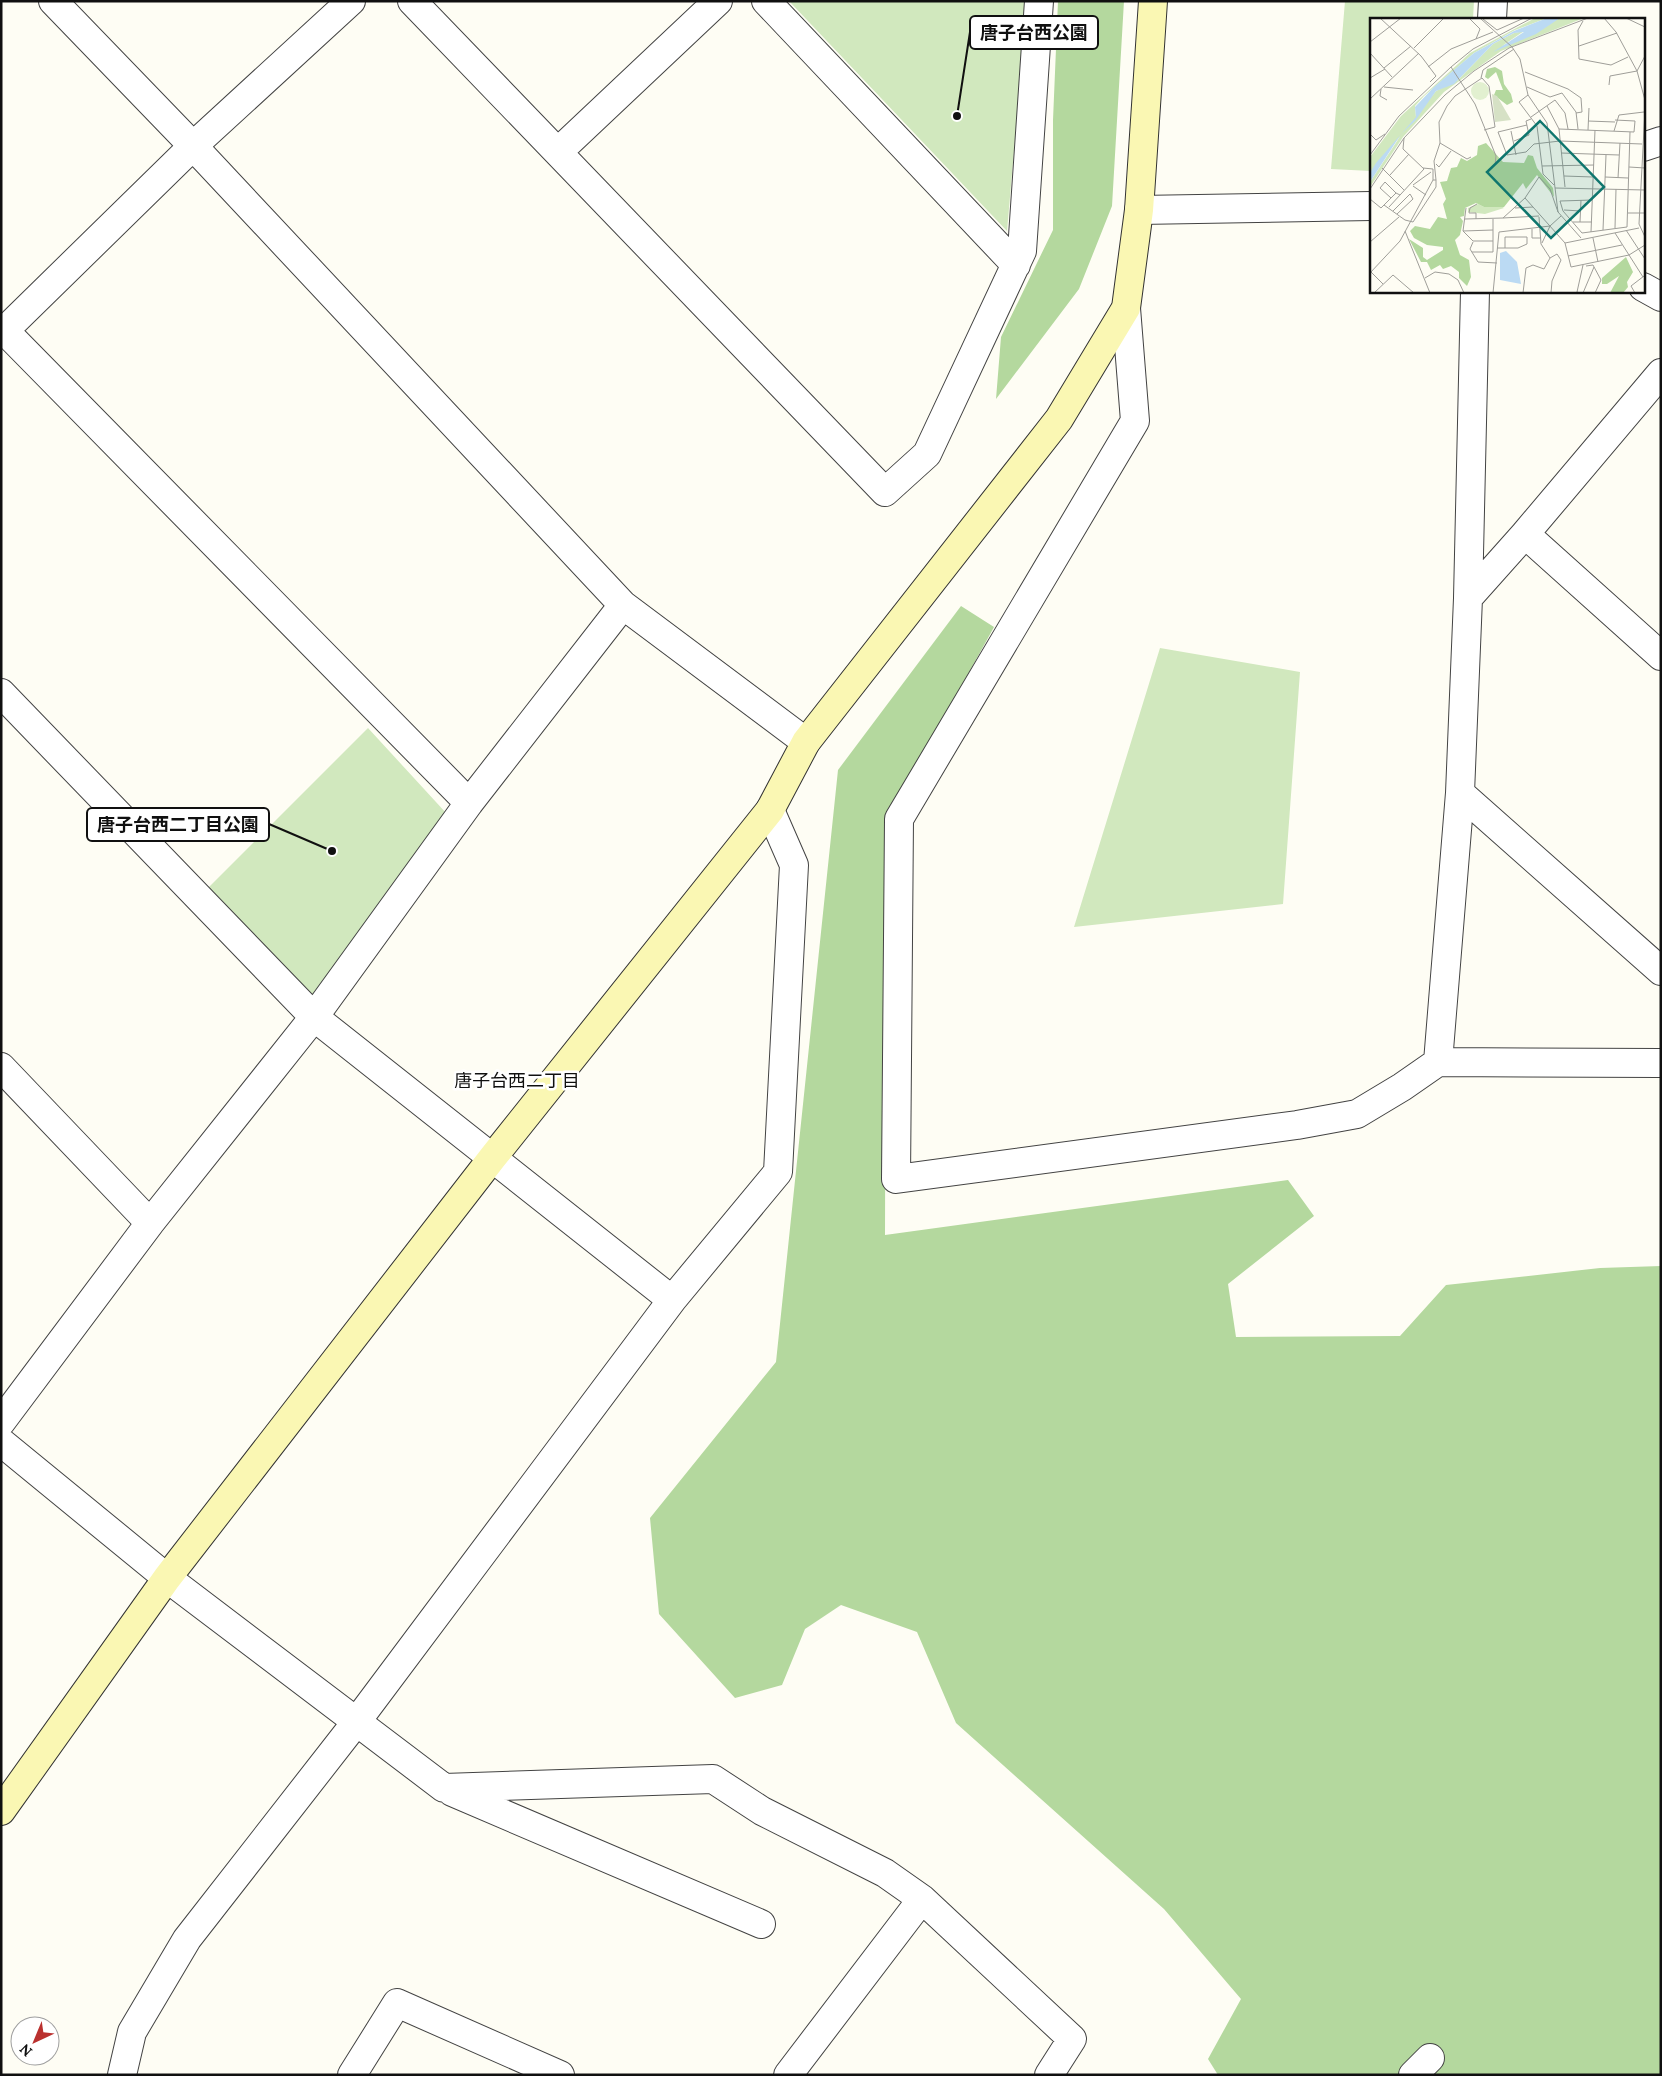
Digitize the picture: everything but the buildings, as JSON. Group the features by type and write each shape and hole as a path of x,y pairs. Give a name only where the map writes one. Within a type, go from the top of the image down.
{"street":[{"path":"53,1 193,146 623,605 806,742"},
{"path":"352,1 193,146 3,332 469,803"},
{"path":"412,1 559,151 885,492 927,454 1022,252 1038,1"},
{"path":"559,151 718,1"},
{"path":"766,1 1016,264"},
{"path":"1153,1 1139,210 1126,308 1135,421 898,819 896,1179 1296,1125 1357,1114 1402,1088 1438,1062 1661,1063"},
{"path":"1492,18 1493,1"},
{"path":"1644,147 1661,141"},
{"path":"1139,210 1370,206"},
{"path":"1644,288 1661,298"},
{"path":"1438,1062 1460,793 1468,598 1475,292"},
{"path":"1,1811 167,1578 493,1157 770,810 806,742 1059,419 1126,308"},
{"path":"1468,598 1525,534 1661,373"},
{"path":"1525,534 1661,656"},
{"path":"1,1422 150,1223 314,1018 469,803 623,605"},
{"path":"1,694 314,1018 493,1157 672,1300"},
{"path":"1460,793 1661,971"},
{"path":"122,2075 132,2032 187,1939 357,1721 672,1300 778,1172 794,865 770,810"},
{"path":"1,1067 150,1223"},
{"path":"1,1442 167,1578 444,1788 761,1924"},
{"path":"444,1788 713,1779 762,1811 885,1873 922,1899 1072,2039 1049,2075"},
{"path":"788,2075 922,1899"},
{"path":"352,2075 397,2003 560,2075"}],"green space":[{"path":"789,1 1027,1 1007,231"},
{"path":"1058,1 1124,1 1112,206 1079,289 996,399 1001,337 1053,230 1053,120"},
{"path":"1345,1 1474,1 1473,18 1370,18 1370,171 1331,169"},
{"path":"961,606 994,627 886,823 885,1235 1288,1180 1314,1216 1228,1284 1236,1337 1400,1336 1446,1285 1600,1268 1661,1266 1661,2075 1218,2075 1208,2059 1241,1999 1164,1909 956,1723 917,1632 841,1605 805,1629 782,1685 735,1698 659,1614 650,1518 776,1362 838,770"},
{"path":"1160,648 1300,672 1283,904 1074,927"},
{"path":"368,728 447,814 313,999 207,889"}],"place":[{"name":"唐子台西公園","path":"957,116"},
{"name":"唐子台西二丁目公園","path":"332,851"}],"district":[{"name":"唐子台西二丁目","path":"517,1081"}]}
